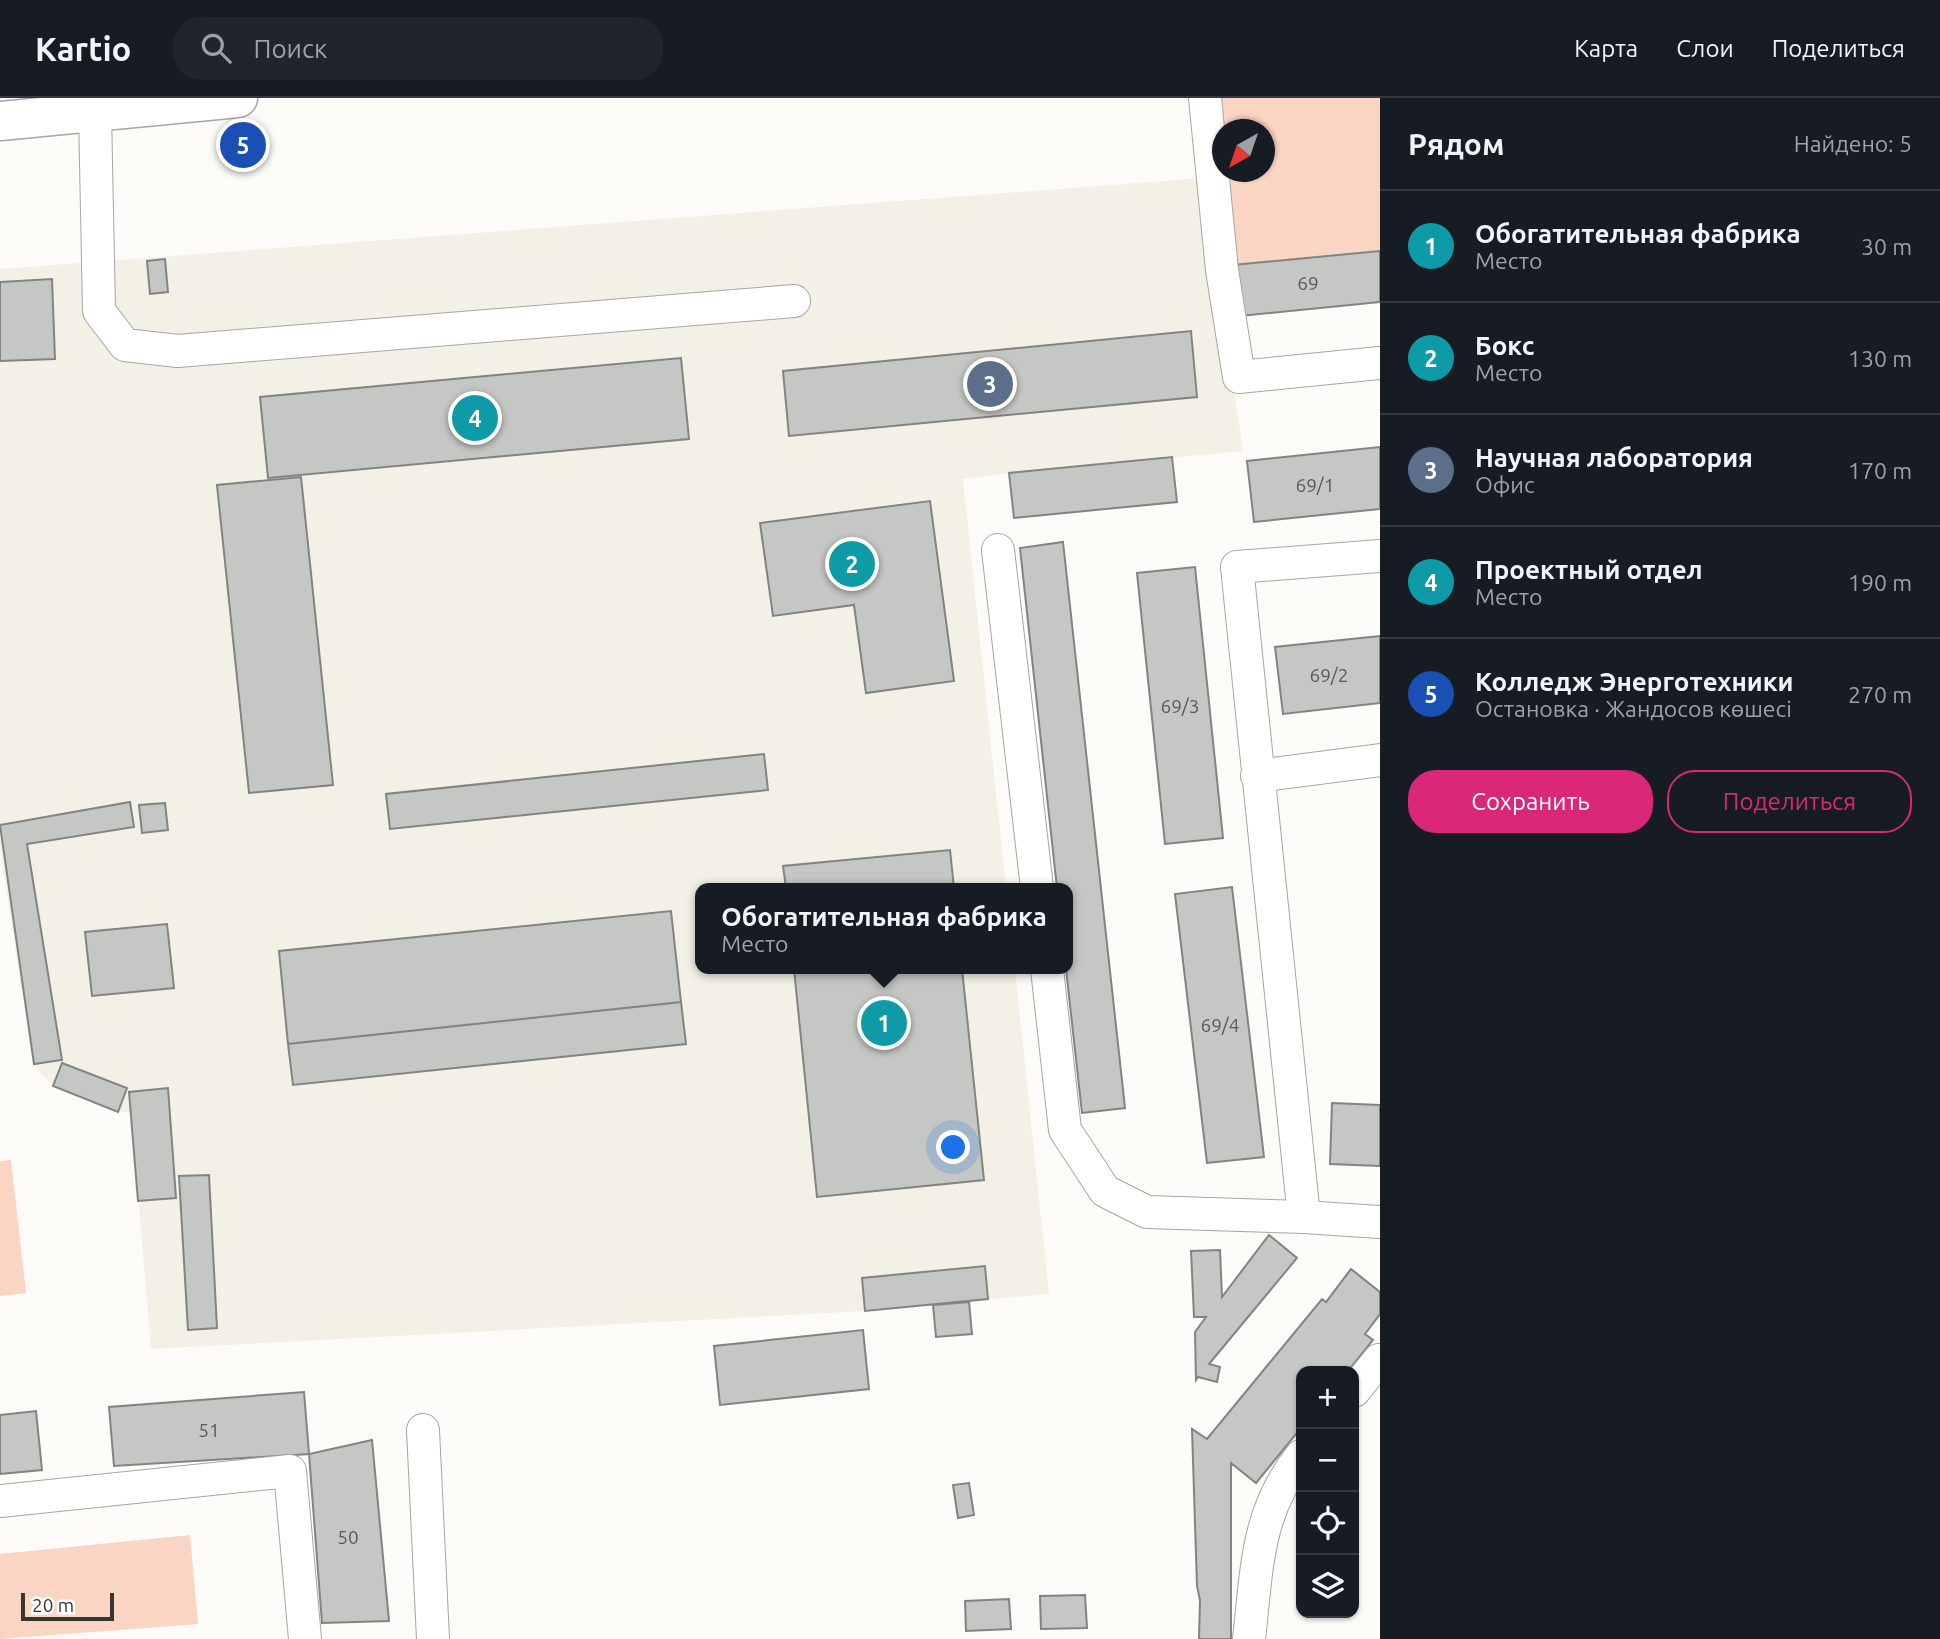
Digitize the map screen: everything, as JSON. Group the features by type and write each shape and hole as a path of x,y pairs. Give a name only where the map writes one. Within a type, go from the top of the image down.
{"main road":[{"path":"0,121 239,98"}],"street":[{"path":"1205,98 1222,270 1239,377 1380,363"},
{"path":"95,112 99,312 125,345 178,351 794,302"},
{"path":"998,550 1036,883"},
{"path":"1304,1217 1237,567 1380,556"},
{"path":"1258,776 1380,760"},
{"path":"1047,974 1065,1130 1105,1191 1147,1212 1380,1222"},
{"path":"1359,1385 1379,1360"},
{"path":"423,1430 433,1639"},
{"path":"1249,1639 1259,1546 1266,1518 1284,1477 1296,1462"},
{"path":"0,1501 290,1471 305,1639"}],"shaded area":[{"path":"1216,98 1380,98 1380,251 1233,265 1225,182 1275,182 1275,119 1221,119"},
{"path":"1203,178 1243,451 963,479 1005,883 695,883 695,974 1016,974 1049,1294 865,1311 151,1349 131,1112 118,1112 53,1086 33,1065 0,848 0,269"},
{"path":"11,1160 26,1293 0,1296 0,1161"},
{"path":"190,1535 198,1624 0,1639 0,1554"}],"building":[{"path":"1380,251 1380,302 1240,316 1233,265"},
{"path":"165,259 168,292 150,294 147,261"},
{"path":"52,279 55,359 0,361 0,282"},
{"path":"1191,331 1197,397 789,436 783,371"},
{"path":"681,358 689,439 268,478 260,397"},
{"path":"1380,447 1380,509 1254,522 1247,461"},
{"path":"1172,457 1177,502 1014,518 1009,473"},
{"path":"301,477 333,785 249,793 217,485"},
{"path":"930,501 954,681 866,693 854,605 773,616 760,523"},
{"path":"1063,542 1125,1108 1082,1113 1067,974 1073,974 1073,883 1056,883 1020,548"},
{"path":"1195,567 1223,838 1165,844 1137,573"},
{"path":"1380,636 1380,703 1283,714 1275,647"},
{"path":"764,754 768,790 390,829 386,794"},
{"path":"130,802 134,827 27,844 62,1060 34,1064 0,825"},
{"path":"165,803 168,830 142,833 139,805"},
{"path":"950,850 953,883 785,883 783,866"},
{"path":"1232,887 1264,1157 1207,1163 1175,894"},
{"path":"671,911 681,1002 288,1044 279,951"},
{"path":"167,924 174,988 92,996 85,932"},
{"path":"795,974 963,974 984,1180 817,1197"},
{"path":"681,1002 686,1044 293,1085 288,1044"},
{"path":"62,1063 127,1088 118,1112 53,1086"},
{"path":"168,1088 176,1198 138,1201 129,1092"},
{"path":"1332,1103 1380,1105 1380,1166 1330,1164"},
{"path":"209,1175 217,1328 188,1330 179,1176"},
{"path":"1269,1235 1297,1258 1209,1364 1220,1367 1217,1382 1198,1377 1196,1380 1195,1332 1206,1317 1194,1317 1191,1251 1220,1250 1222,1297"},
{"path":"985,1266 988,1299 865,1311 862,1278"},
{"path":"1351,1269 1380,1292 1380,1314 1365,1334 1373,1340 1352,1366 1296,1366 1296,1434 1256,1483 1231,1463 1231,1639 1199,1639 1200,1600 1197,1586 1192,1429 1207,1439 1322,1299 1326,1302"},
{"path":"969,1302 972,1334 936,1337 933,1305"},
{"path":"863,1330 869,1389 720,1405 714,1346"},
{"path":"304,1392 309,1454 114,1466 109,1407"},
{"path":"36,1411 42,1470 0,1474 0,1415"},
{"path":"372,1440 389,1621 322,1623 309,1454"},
{"path":"969,1483 974,1515 958,1518 953,1485"},
{"path":"1085,1595 1087,1628 1041,1629 1040,1596"},
{"path":"1009,1599 1011,1629 966,1631 965,1601"}],"place":[{"name":"Колледж Энерготехники","path":"243,145"},
{"name":"Научная лаборатория","path":"990,384"},
{"name":"Проектный отдел","path":"475,418"},
{"name":"Бокс","path":"852,564"},
{"name":"Обогатительная фабрика","path":"884,1023"}]}
